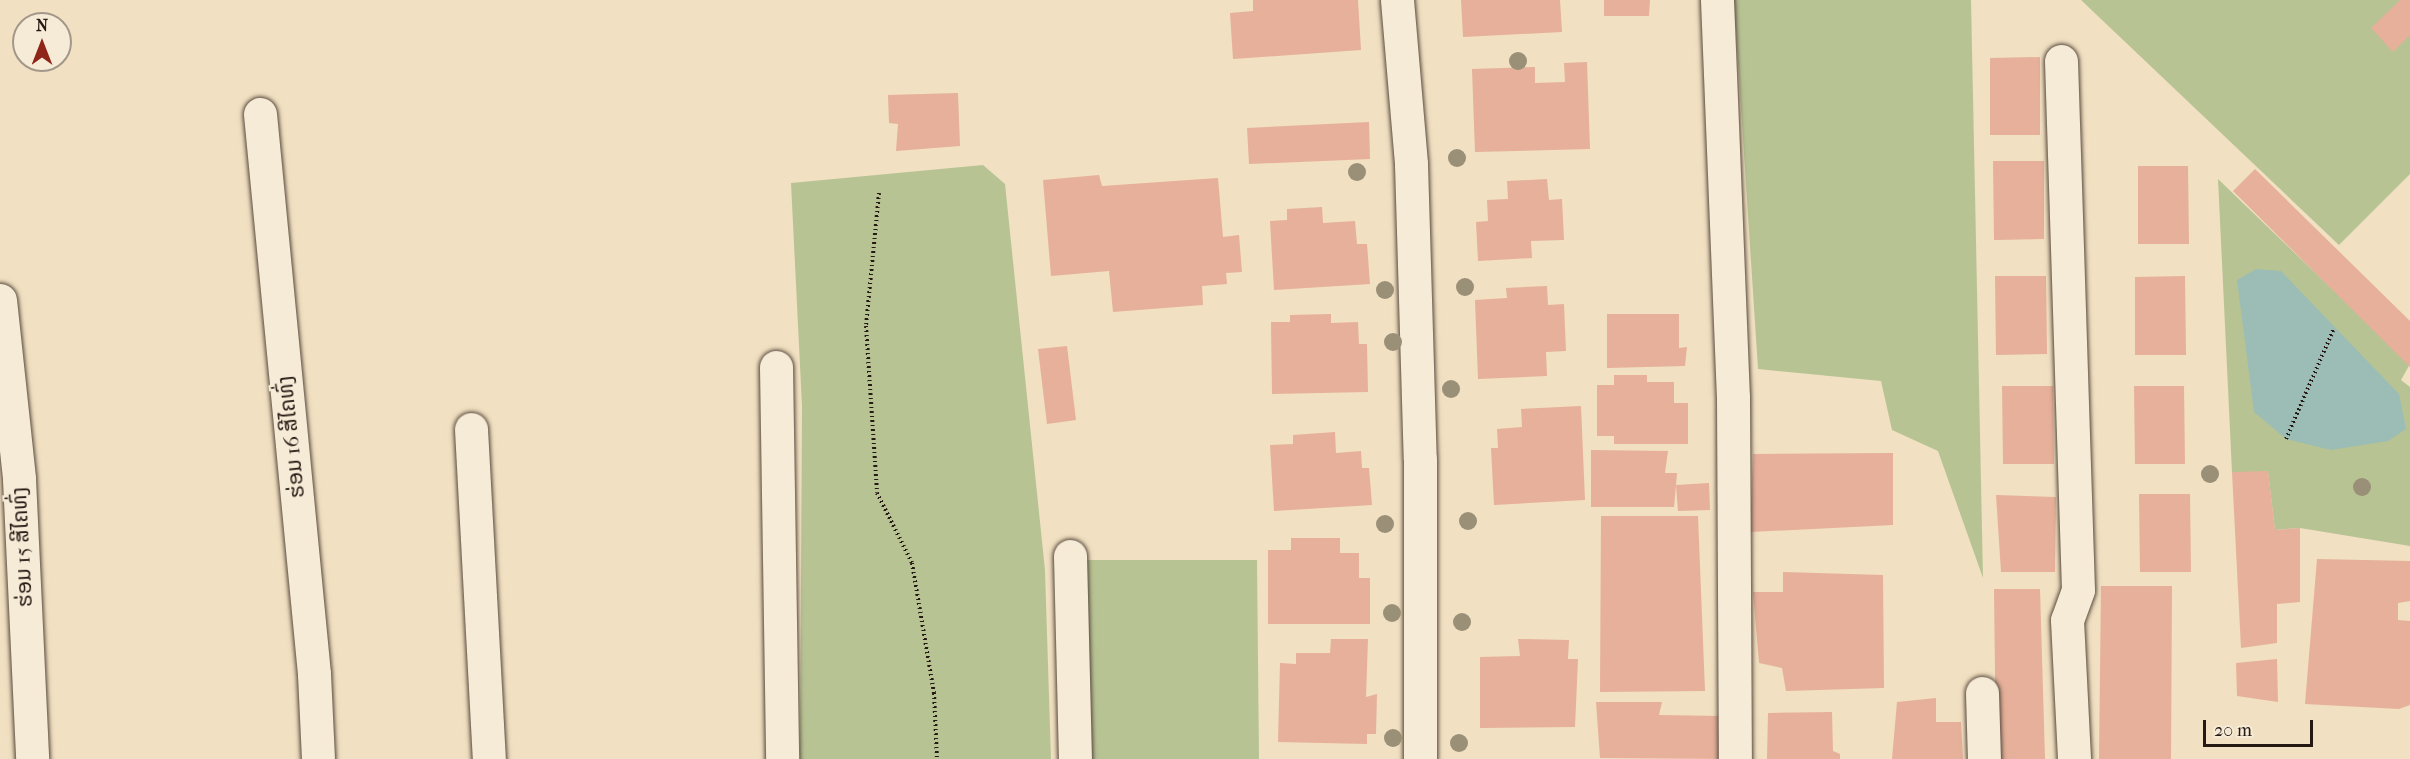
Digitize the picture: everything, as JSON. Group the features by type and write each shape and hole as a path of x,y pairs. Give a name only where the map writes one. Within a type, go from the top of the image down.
{"street":[{"path":"1397,0 1411,164 1420,459 1420,759"},
{"path":"1717,0 1733,397 1736,759"},
{"path":"2061,61 2078,590 2067,620 2074,759"},
{"name":"ຮ່ອມ 16 ສີໄຄທົ່ງ","path":"260,114 314,674 318,759"},
{"name":"ຮ່ອມ 15 ສີໄຄທົ່ງ","path":"0,300 20,478 32,759"},
{"path":"776,367 783,759"},
{"path":"471,429 489,759"},
{"path":"1070,556 1075,759"},
{"path":"1982,693 1984,759"}],"path":[{"path":"879,193 866,326 877,493 912,563 934,693 937,759"},
{"path":"2286,439 2334,328"}],"green space":[{"path":"1734,0 1971,0 1983,578 1938,451 1892,430 1881,381 1758,369"},
{"path":"2081,0 2410,0 2410,174 2339,245"},
{"path":"983,165 1005,184 1045,570 1051,759 800,759 802,406 791,183"},
{"path":"2218,179 2410,364 2401,380 2410,387 2410,546 2300,528 2275,530 2268,472 2232,472"},
{"path":"1082,560 1257,560 1259,759 1082,759"}],"water":[{"path":"2256,269 2281,271 2399,394 2406,429 2388,441 2331,450 2286,439 2254,412 2237,280"}],"building":[{"path":"1253,0 1358,0 1361,50 1233,59 1230,13 1253,11"},
{"path":"1461,0 1560,0 1562,32 1463,37"},
{"path":"1604,0 1650,0 1649,16 1604,16"},
{"path":"2400,0 2410,0 2410,35 2393,52 2371,28"},
{"path":"2040,57 2040,135 1990,135 1990,58"},
{"path":"1587,62 1590,149 1475,152 1472,69 1535,67 1535,83 1565,82 1564,63"},
{"path":"958,93 960,146 896,151 898,124 889,123 888,95"},
{"path":"1369,122 1370,159 1249,164 1247,128"},
{"path":"1993,161 2044,161 2044,239 1994,240"},
{"path":"2138,166 2188,166 2189,244 2138,244"},
{"path":"2255,169 2410,321 2410,367 2233,191"},
{"path":"1099,175 1102,186 1218,178 1223,237 1239,235 1242,272 1226,273 1227,284 1202,286 1203,305 1113,312 1109,271 1051,276 1043,180"},
{"path":"1547,179 1549,200 1562,199 1564,240 1531,241 1532,258 1478,261 1476,222 1488,221 1487,200 1508,199 1507,181"},
{"path":"1322,207 1323,223 1355,221 1357,244 1367,244 1370,284 1274,290 1270,221 1287,220 1287,209"},
{"path":"1995,276 2046,276 2047,354 1996,355"},
{"path":"2185,276 2186,355 2135,355 2135,277"},
{"path":"1547,286 1548,305 1564,304 1566,351 1546,352 1547,376 1478,379 1475,300 1507,298 1506,288"},
{"path":"1331,314 1331,323 1358,322 1359,344 1367,344 1368,392 1272,394 1271,322 1290,322 1290,315"},
{"path":"1607,314 1679,314 1679,348 1687,347 1685,366 1607,368"},
{"path":"1067,346 1076,420 1047,424 1038,349"},
{"path":"1614,375 1647,375 1647,382 1674,382 1674,403 1688,403 1688,444 1614,444 1614,436 1597,436 1597,385 1614,385"},
{"path":"2002,386 2053,386 2054,464 2003,464"},
{"path":"2134,386 2184,386 2185,464 2135,464"},
{"path":"1581,406 1585,500 1494,505 1491,448 1498,448 1497,429 1522,427 1521,409"},
{"path":"1335,432 1336,453 1361,451 1362,468 1369,468 1372,505 1274,511 1270,445 1293,444 1293,435"},
{"path":"1591,450 1668,451 1665,473 1677,473 1674,507 1591,507"},
{"path":"1893,453 1893,525 1750,532 1753,454"},
{"path":"2268,471 2275,530 2300,528 2300,602 2277,604 2277,643 2241,648 2232,472"},
{"path":"1709,483 1710,510 1678,511 1676,485"},
{"path":"2139,494 2190,494 2191,572 2140,572"},
{"path":"1996,495 2056,497 2055,572 2001,572"},
{"path":"1601,516 1698,516 1705,691 1600,692"},
{"path":"1291,538 1340,538 1340,553 1359,553 1359,578 1370,578 1370,624 1268,624 1268,550 1291,550"},
{"path":"2317,559 2410,561 2410,601 2398,603 2398,620 2410,621 2410,705 2399,709 2305,704"},
{"path":"1783,572 1883,575 1884,688 1786,691 1782,668 1759,663 1753,592 1783,592"},
{"path":"2101,586 2172,586 2171,759 2099,759"},
{"path":"1994,589 2040,589 2045,759 1996,759"},
{"path":"1331,639 1368,639 1366,697 1377,694 1376,734 1367,734 1367,744 1278,742 1280,663 1296,664 1296,653 1330,653"},
{"path":"1518,639 1569,640 1568,659 1578,659 1575,727 1480,728 1480,657 1520,656"},
{"path":"2277,659 2278,702 2237,696 2236,663"},
{"path":"1936,698 1936,722 1961,722 1963,759 1892,759 1897,702"},
{"path":"1596,702 1662,702 1659,715 1721,716 1730,759 1600,758"},
{"path":"1832,712 1833,751 1840,754 1840,759 1767,759 1768,713"}]}
